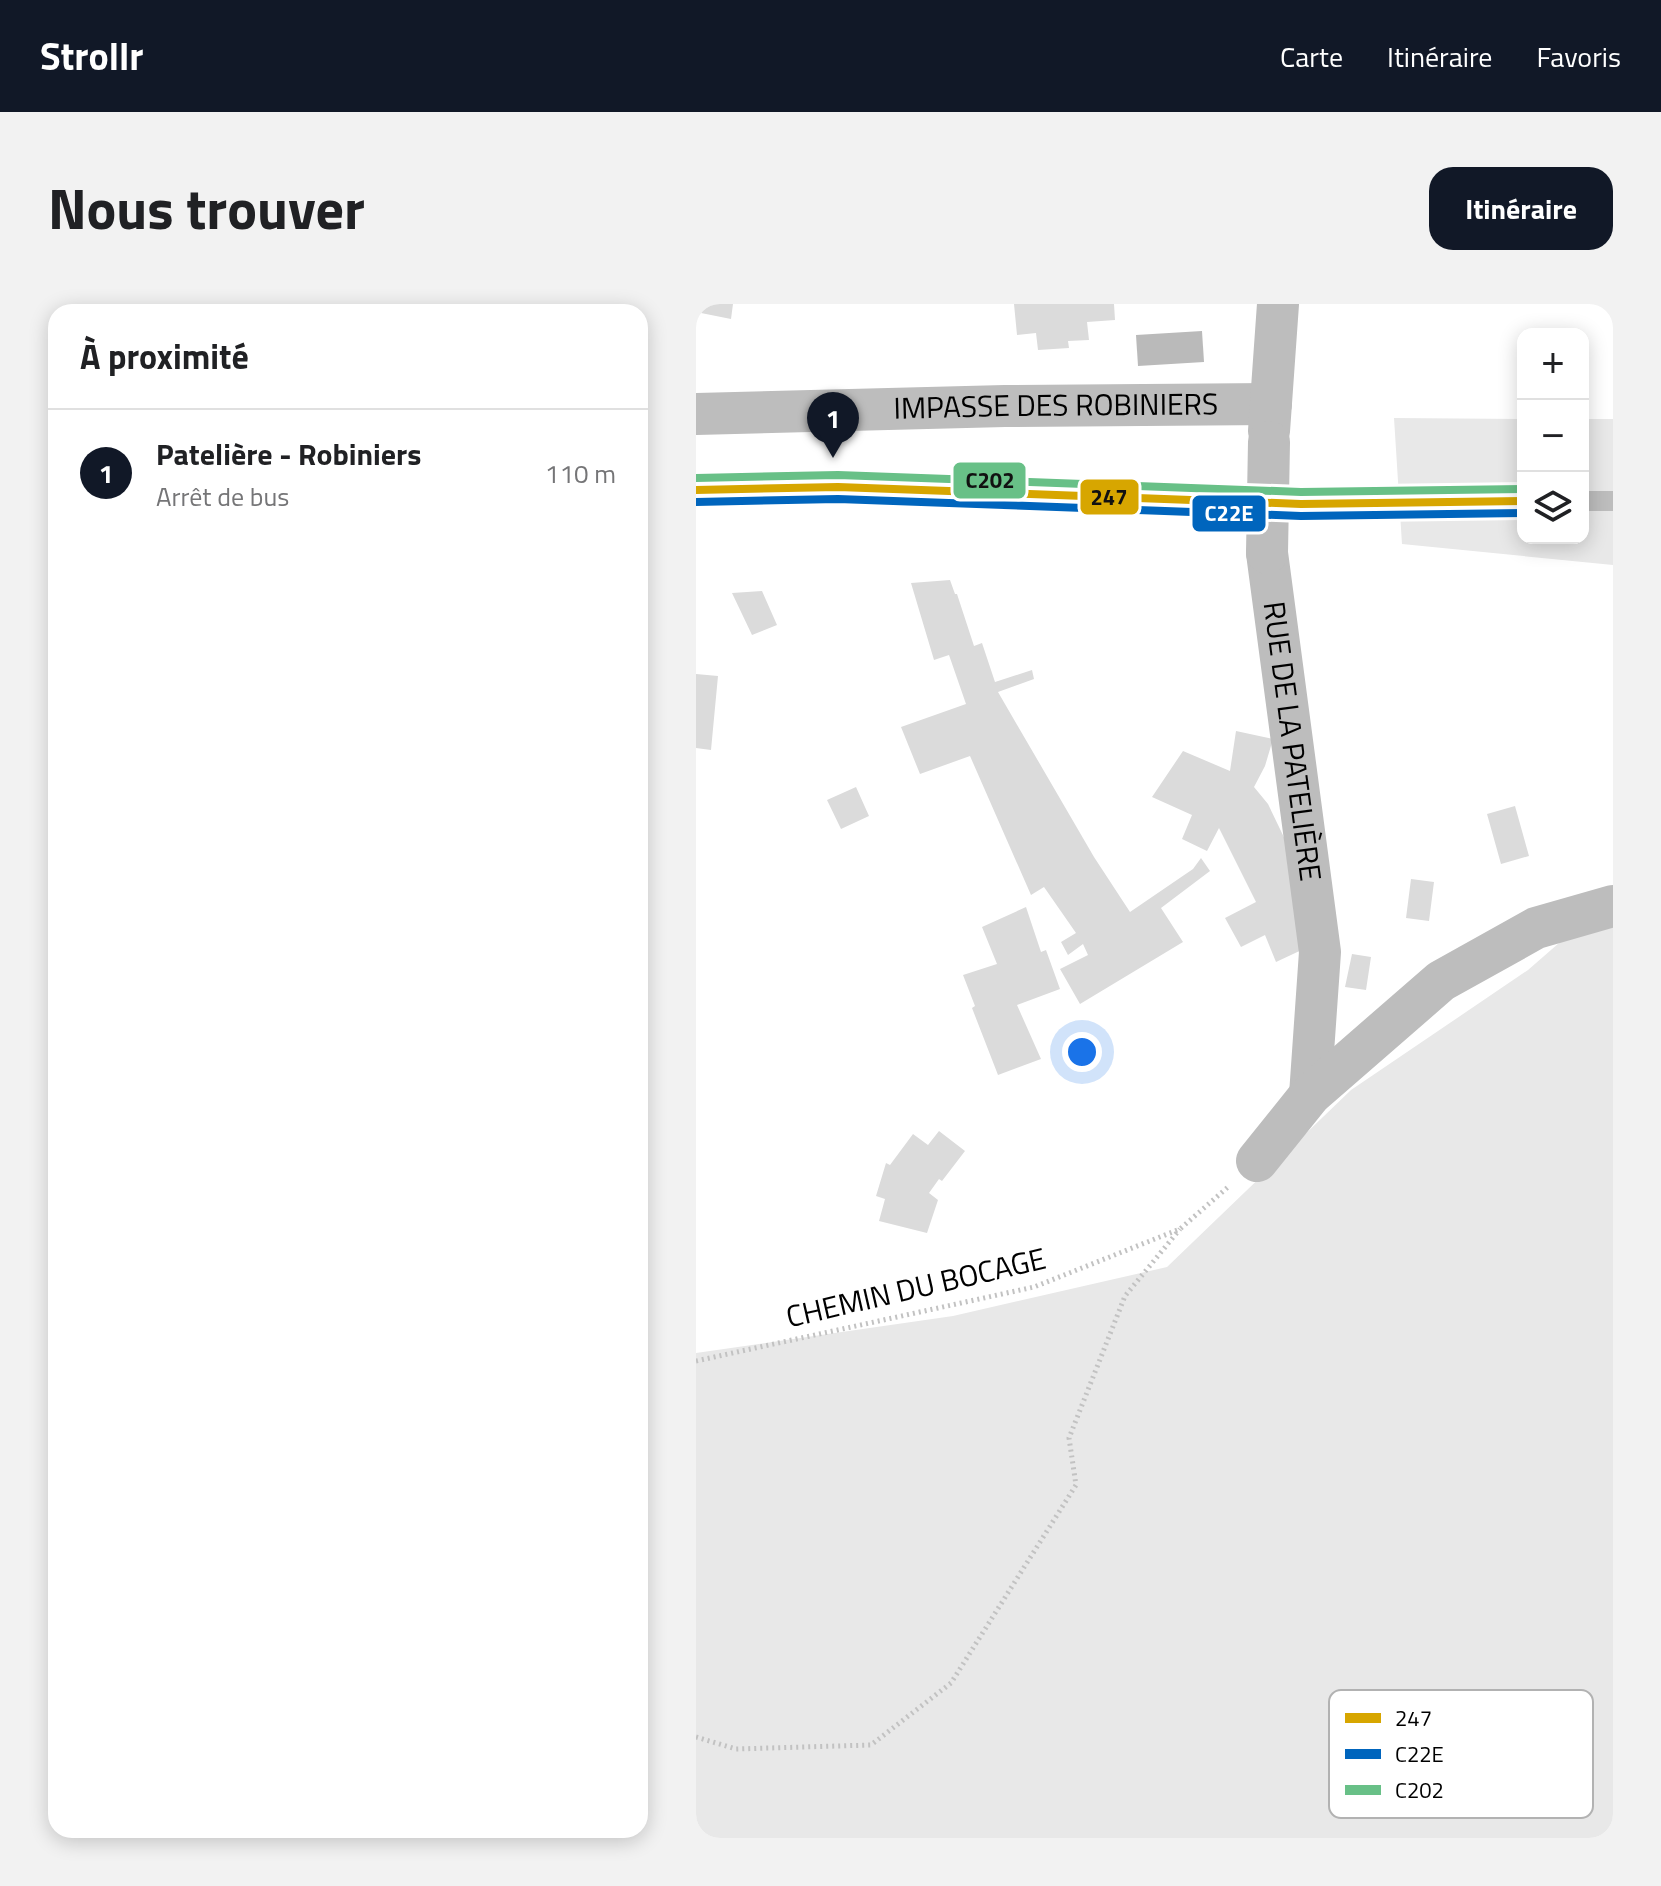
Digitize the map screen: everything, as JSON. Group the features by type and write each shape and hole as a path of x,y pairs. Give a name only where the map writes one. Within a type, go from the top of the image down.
{"street":[{"name":"RUE DE LA PATELIÈRE","path":"1278,304 1270,423 1267,553 1320,952 1310,1095"},
{"name":"IMPASSE DES ROBINIERS","path":"696,414 1005,406 1270,423"},
{"path":"1257,1161 1310,1095 1441,981 1536,928 1613,906"}],"lane":[{"path":"696,490 838,487 1301,504 1517,501"},
{"path":"1589,501 1613,501"}],"path":[{"name":"CHEMIN DU BOCAGE","path":"696,1361 1034,1287 1180,1229 1257,1161"},
{"path":"696,1737 736,1749 871,1745 951,1683 1076,1485 1069,1438 1125,1296 1180,1229"}],"shaded area":[{"path":"1202,331 1204,362 1138,366 1136,335"},
{"path":"1394,418 1517,419 1517,544 1589,544 1589,419 1613,419 1613,565 1402,544"},
{"path":"1613,896 1613,1838 696,1838 696,1353 953,1316 1167,1267 1351,1090 1528,970"}],"building":[{"path":"696,304 733,304 731,319 696,312"},
{"path":"1014,304 1114,304 1115,320 1087,322 1089,340 1068,341 1069,348 1038,350 1036,333 1017,335"},
{"path":"950,580 974,646 982,643 995,682 1032,670 1034,679 998,692 1094,857 1130,912 1193,869 1201,858 1210,871 1161,908 1183,942 1080,1004 1060,969 1088,955 1083,944 1068,955 1061,942 1076,933 1044,887 1031,895 970,756 920,774 901,727 966,704 949,655 934,660 911,583"},
{"path":"762,591 777,625 752,635 732,593"},
{"path":"696,674 718,676 711,750 696,748"},
{"path":"1236,731 1273,739 1265,766 1254,787 1268,804 1305,881 1308,947 1276,962 1265,935 1241,947 1225,918 1256,902 1219,828 1207,851 1182,839 1192,815 1152,797 1183,751 1230,771"},
{"path":"856,787 869,816 841,829 827,800"},
{"path":"1515,806 1529,856 1501,864 1487,814"},
{"path":"1411,879 1434,882 1429,921 1406,918"},
{"path":"1026,907 1041,952 1046,950 1060,989 1017,1005 1041,1059 998,1075 972,1008 975,1006 963,975 997,964 982,927"},
{"path":"1352,954 1371,957 1366,990 1345,987"},
{"path":"939,1131 965,1151 929,1193 938,1200 927,1233 879,1221 885,1199 876,1196 886,1163 890,1165 913,1134 928,1145"}],"transit line":[{"name":"C202","path":"696,478 838,475 1301,492 1517,489"},
{"name":"247","path":"696,490 838,487 1301,504 1517,501"},
{"name":"C22E","path":"696,502 838,499 1301,516 1517,513"}],"place":[{"name":"Patelière - Robiniers","path":"833,458"}]}
